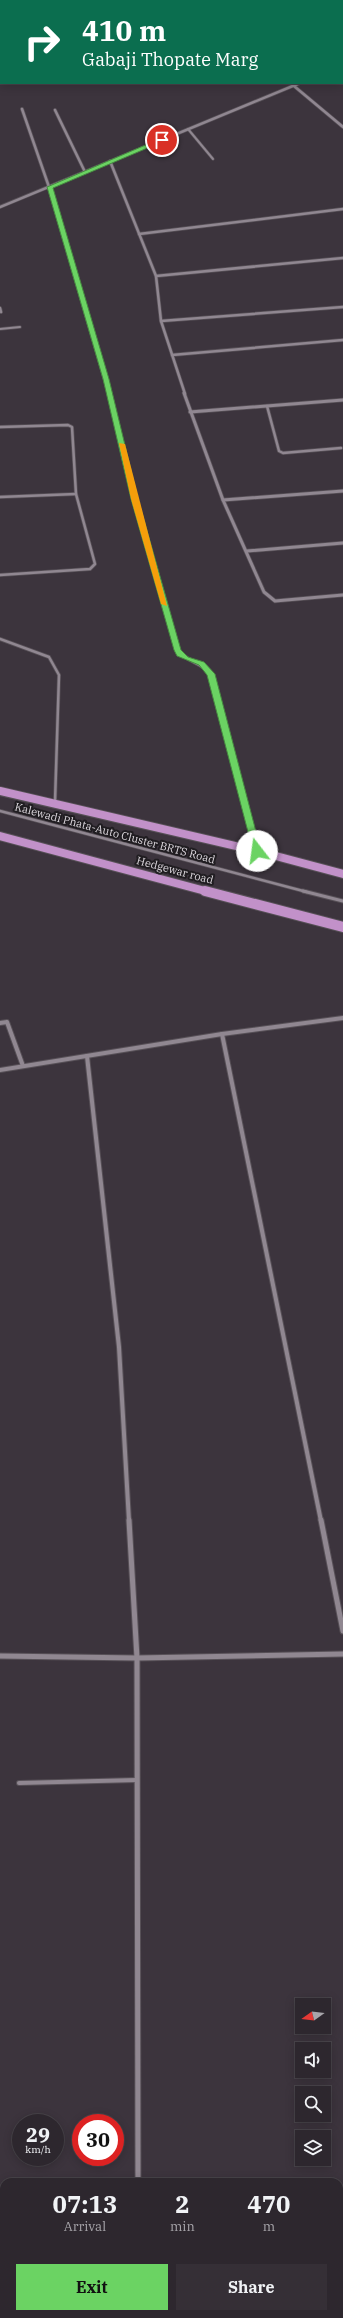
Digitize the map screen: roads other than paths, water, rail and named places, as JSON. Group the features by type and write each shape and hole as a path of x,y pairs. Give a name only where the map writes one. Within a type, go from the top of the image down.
{"main road":[{"path":"0,791 257,851 343,874"},
{"name":"Hedgewar road","path":"0,836 343,927"}],"street":[{"path":"0,206 298,84"},
{"path":"294,86 342,122 343,127"},
{"path":"22,109 49,187 106,379 134,499 178,650 180,654 186,658 201,664 211,674 257,851"},
{"path":"55,110 85,172"},
{"path":"110,161 156,276 161,321 190,412 223,500 264,592 274,601 343,595"},
{"path":"139,234 343,209"},
{"path":"156,276 343,258"},
{"path":"161,321 343,308"},
{"path":"172,355 343,340"},
{"path":"190,412 343,400"},
{"path":"223,500 343,491"},
{"path":"247,551 343,543"},
{"path":"0,1070 222,1034 343,1018"},
{"path":"0,1023 7,1022 23,1066"},
{"path":"222,1034 343,1631"},
{"path":"87,1056 119,1347 137,1658 138,2178"},
{"path":"0,1656 137,1658 343,1654"}],"lane":[{"path":"188,130 214,159"},
{"path":"0,329 20,327"},
{"path":"267,406 279,451 283,453 341,448"},
{"path":"0,427 68,424 72,427 76,494 95,564 90,569 0,575"},
{"path":"0,496 76,494"},
{"path":"0,639 49,657 59,675 55,805"},
{"name":"Kalewadi Phata-Auto Cluster BRTS Road","path":"0,811 343,901"},
{"path":"18,1783 137,1780"}]}
